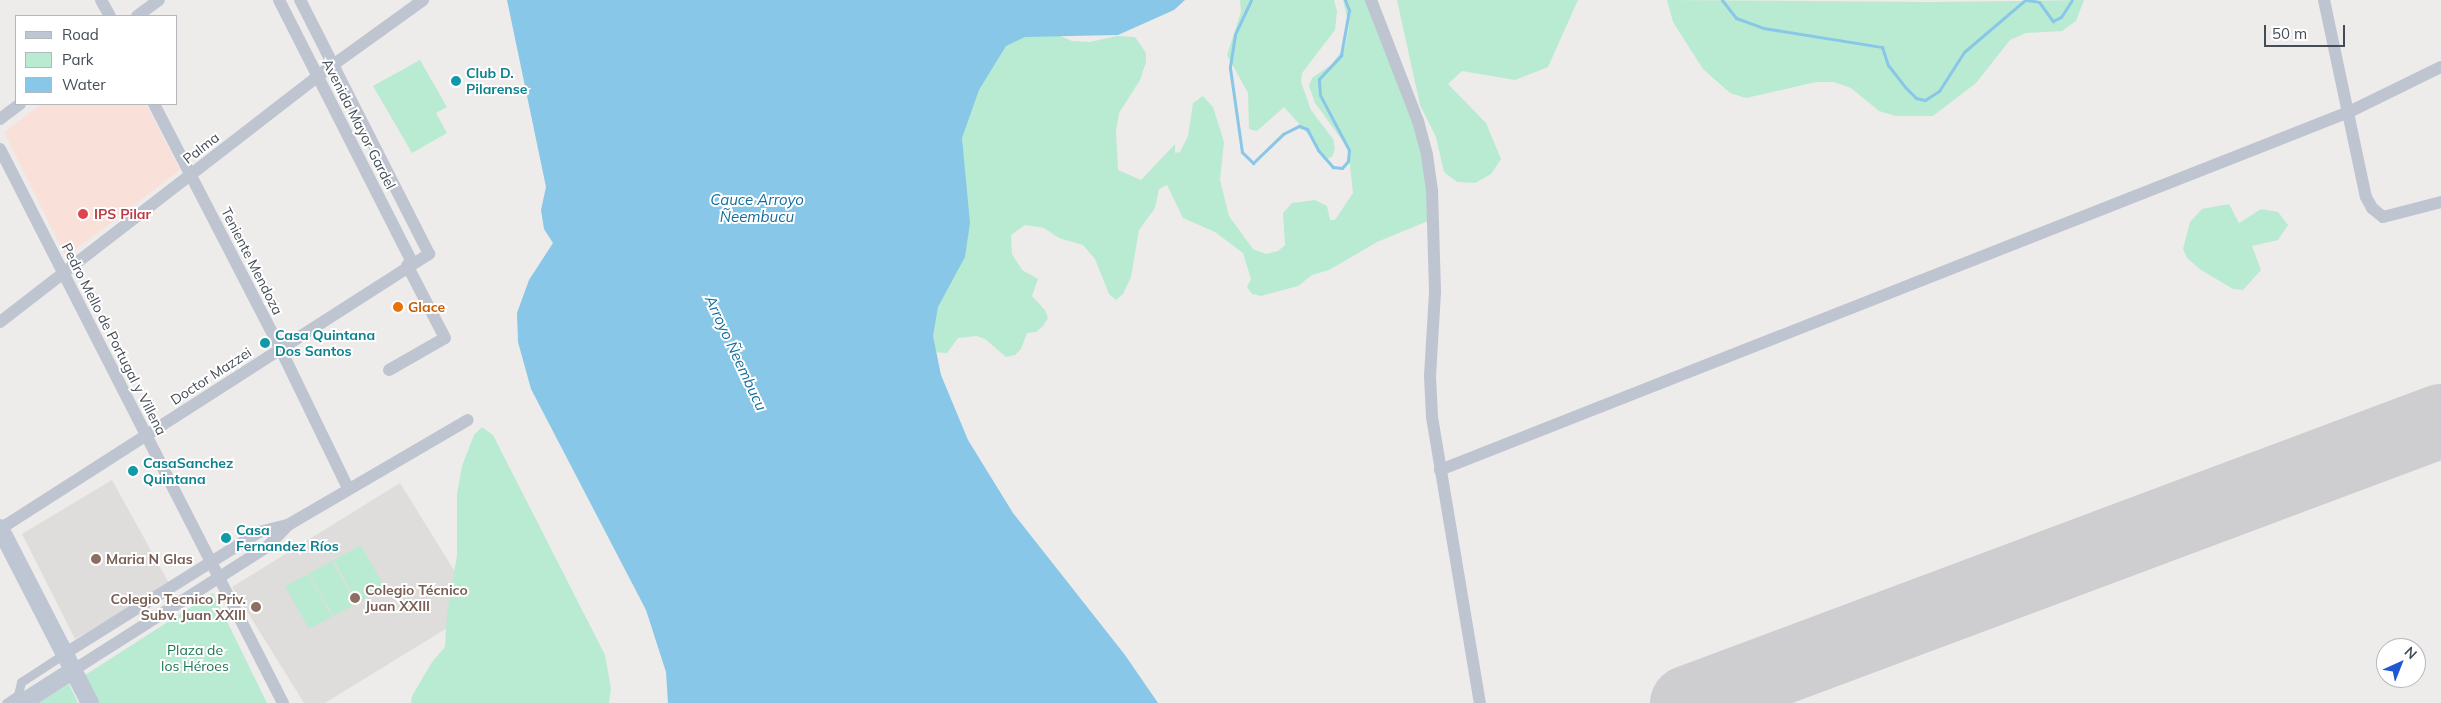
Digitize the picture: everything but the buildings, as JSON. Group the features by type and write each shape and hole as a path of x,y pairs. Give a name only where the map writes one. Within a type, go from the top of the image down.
{"main road":[{"path":"0,529 90,703"},
{"path":"22,703 72,671"}],"street":[{"path":"101,0 109,15"},
{"path":"138,15 159,0"},
{"name":"Avenida Mayor Gardel","path":"279,0 445,338 389,370"},
{"name":"Avenida Mayor Gardel","path":"300,0 428,254"},
{"name":"Palma","path":"0,322 333,65 423,0"},
{"path":"1370,0 1418,121 1427,155 1432,190 1435,292 1430,376 1432,417 1480,703"},
{"path":"2324,0 2366,197 2372,208 2382,218 2441,202"},
{"path":"1440,470 2349,112 2441,67"},
{"path":"0,119 19,105"},
{"name":"Teniente Mendoza","path":"154,105 280,348 348,488"},
{"name":"Pedro Mello de Portugal y Villena","path":"0,149 65,272 282,703"},
{"name":"Doctor Mazzei","path":"0,529 428,254"},
{"path":"72,671 267,547 288,525 348,488 468,420"},
{"path":"6,703 18,695 21,682 64,654 211,564 259,532 288,525"}],"shaded area":[{"name":"IPS Pilar","path":"40,105 147,105 180,170 66,257 4,132"},
{"name":"Maria N Glas","path":"112,480 170,585 75,639 22,534"},
{"name":"Colegio Técnico Juan XXIII","path":"400,483 478,609 325,703 304,703 232,587"}],"green space":[{"path":"1240,0 1334,0 1337,11 1335,30 1302,73 1301,82 1311,110 1333,139 1335,149 1332,157 1324,160 1310,136 1284,107 1257,131 1249,129 1248,93 1227,55 1241,12"},
{"path":"1343,0 1369,0 1425,147 1428,221 1377,242 1329,270 1312,275 1298,286 1261,296 1252,294 1247,287 1251,279 1243,253 1215,232 1183,218 1167,185 1159,189 1155,208 1139,230 1131,277 1123,294 1116,300 1109,294 1095,259 1083,245 1059,238 1044,228 1025,225 1011,235 1012,254 1022,270 1038,279 1032,296 1045,310 1048,318 1043,326 1036,332 1027,333 1021,349 1015,355 1006,357 985,339 976,336 958,338 947,353 930,352 946,146 1004,37 1058,35 1072,41 1090,42 1117,36 1135,37 1146,53 1146,62 1140,80 1119,113 1116,131 1118,170 1141,180 1175,144 1175,153 1180,152 1188,136 1193,103 1203,96 1213,107 1224,142 1220,180 1229,216 1253,249 1266,254 1278,251 1285,245 1283,213 1292,203 1315,200 1327,206 1330,220 1335,220 1353,193 1348,148 1315,103 1309,86 1312,78 1331,65 1345,47 1349,25"},
{"path":"1397,0 1578,0 1548,67 1515,80 1462,71 1448,84 1486,123 1501,159 1491,174 1475,183 1457,182 1444,172 1436,137 1420,105"},
{"path":"1667,0 1930,2 2084,0 2076,21 2062,31 2026,33 2010,40 1976,83 1933,116 1896,116 1879,111 1851,88 1834,82 1816,82 1746,98 1730,93 1703,69 1673,22"},
{"path":"420,60 447,107 436,113 447,133 412,153 373,86"},
{"path":"2229,204 2239,223 2261,209 2278,212 2288,225 2278,240 2252,246 2261,270 2243,290 2233,289 2201,270 2187,258 2183,249 2190,222 2202,209"},
{"path":"482,427 493,435 605,655 611,688 609,703 411,703 412,696 432,662 445,647 447,614 457,555 457,494 462,466 474,435"},
{"path":"361,545 385,588 357,603 334,560"},
{"path":"332,561 356,604 333,616 309,573"},
{"path":"308,574 332,617 309,629 285,586"},
{"name":"Plaza de los Héroes","path":"213,593 267,703 95,703 82,677"},
{"path":"69,684 78,703 38,703"}],"water":[{"name":"Cauce Arroyo Ñeembucu","path":"507,0 1185,0 1174,10 1118,35 1025,37 1006,46 979,90 962,138 970,223 965,257 938,307 933,336 941,375 968,440 1013,513 1125,655 1158,703 668,703 666,672 646,610 531,389 518,342 517,313 529,280 553,243 544,229 541,210 546,187"}],"waterway":[{"path":"1251,0 1235,35 1230,68 1242,152 1253,163 1283,134 1299,126 1307,129 1318,150 1333,167 1342,168 1348,161 1349,150 1320,95 1319,79 1341,55 1349,10 1345,0"},
{"path":"1722,0 1736,18 1763,28 1882,47 1888,65 1905,87 1916,98 1925,100 1939,91 1964,52 2025,0"},
{"path":"2027,0 2039,2 2053,21 2061,17 2072,0"}],"runway":[{"path":"1687,703 2441,421"}],"place":[{"name":"Club D. Pilarense","path":"456,81"},
{"name":"IPS Pilar","path":"83,214"},
{"name":"Glace","path":"398,307"},
{"name":"Casa Quintana Dos Santos","path":"265,343"},
{"name":"CasaSanchez Quintana","path":"133,471"},
{"name":"Casa Fernandez Ríos","path":"226,538"},
{"name":"Maria N Glas","path":"96,559"},
{"name":"Colegio Técnico Juan XXIII","path":"355,598"},
{"name":"Colegio Tecnico Priv. Subv. Juan XXIII","path":"256,607"}],"water label":[{"name":"Arroyo Ñeembucu","path":"736,353"}]}
